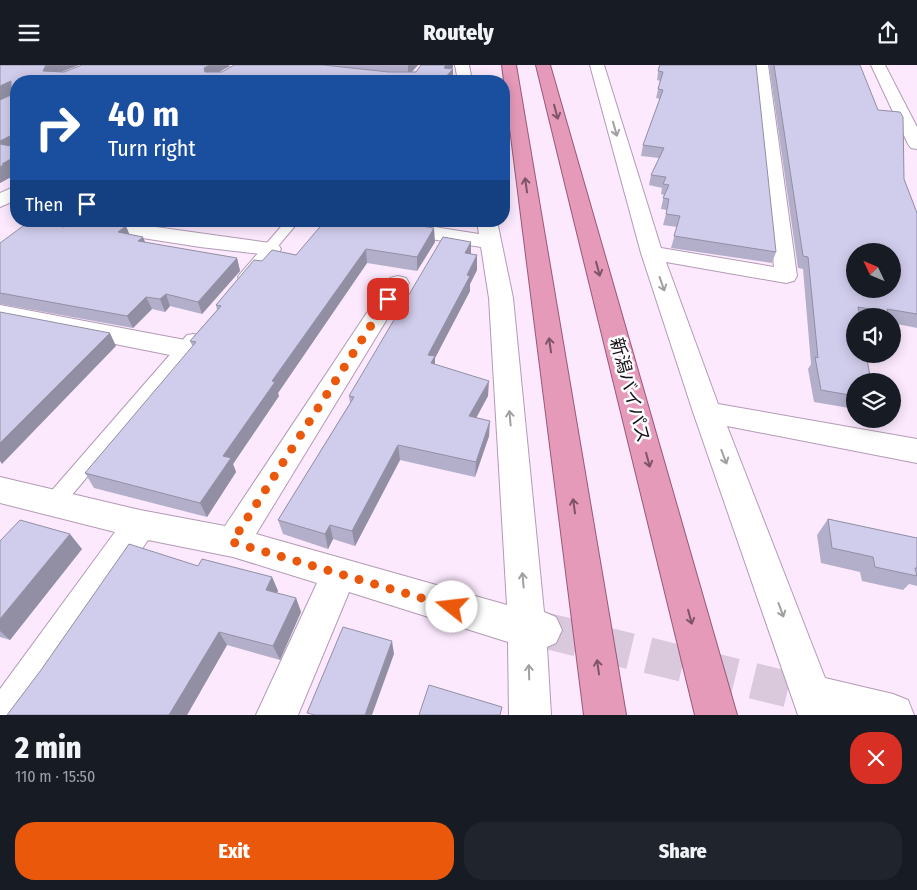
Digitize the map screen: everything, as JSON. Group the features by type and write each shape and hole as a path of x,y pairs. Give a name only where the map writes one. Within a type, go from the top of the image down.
{"highway":[{"path":"509,65 605,715"},
{"name":"新潟バイパス","path":"544,65 716,715"}],"street":[{"path":"597,65 652,253 707,412 815,705 893,715"},
{"path":"652,253 786,276 761,65"},
{"path":"878,65 917,144"},
{"path":"110,227 200,241 270,249"},
{"path":"428,227 489,232 501,297 535,629 530,715"},
{"path":"232,542 398,283"},
{"path":"0,313 184,349"},
{"path":"707,412 917,451"},
{"path":"0,490 140,524 232,542 535,629"},
{"path":"6,715 140,524"},
{"path":"277,715 339,573"}],"lane":[{"path":"233,292 288,227"},
{"path":"54,502 203,327"}],"building":[{"path":"0,65 46,65 43,71 64,72 82,65 210,65 204,68 205,72 222,72 234,65 323,65 389,72 416,72 421,65 446,65 444,68 453,69 448,75 10,75 10,81 0,86"},
{"path":"660,65 756,65 776,252 674,236 680,216 666,214 669,199 663,198 669,185 663,184 666,177 651,175 664,148 643,145 663,90 658,89 663,72 658,71"},
{"path":"774,65 860,65 878,110 900,112 903,117 904,179 917,213 917,314 901,311 901,308 846,308 846,363 868,363 870,373 846,373 846,394 821,390 815,357 818,358 808,257 803,256"},
{"path":"10,95 10,136 0,141 0,100"},
{"path":"0,144 10,146 10,159 0,167"},
{"path":"22,227 125,227 118,232 143,237 138,241 237,258 198,302 166,294 160,299 146,297 127,316 0,293 0,243"},
{"path":"320,227 434,228 417,257 366,249 272,381 275,382 223,456 231,458 200,503 85,473 196,342 190,341 221,306 216,305 254,260 262,261 272,250 296,255"},
{"path":"443,237 471,242 465,253 477,255 467,275 470,276 428,355 435,356 431,363 489,381 469,416 490,421 476,462 398,445 352,531 330,525 325,534 278,520 354,397 349,396"},
{"path":"0,312 110,333 0,443"},
{"path":"828,519 917,538 917,568 915,568 917,576 875,567 873,557 832,548"},
{"path":"20,520 70,534 0,619 0,541"},
{"path":"129,544 198,566 202,559 272,577 266,590 296,598 273,646 219,632 169,715 7,715 41,670"},
{"path":"343,627 392,641 365,715 315,715 307,713"},
{"path":"429,685 502,707 500,715 419,715"}],"tunnel":[{"path":"543,630 812,695"}],"route":[{"path":"388,299 232,542 452,607"}]}
